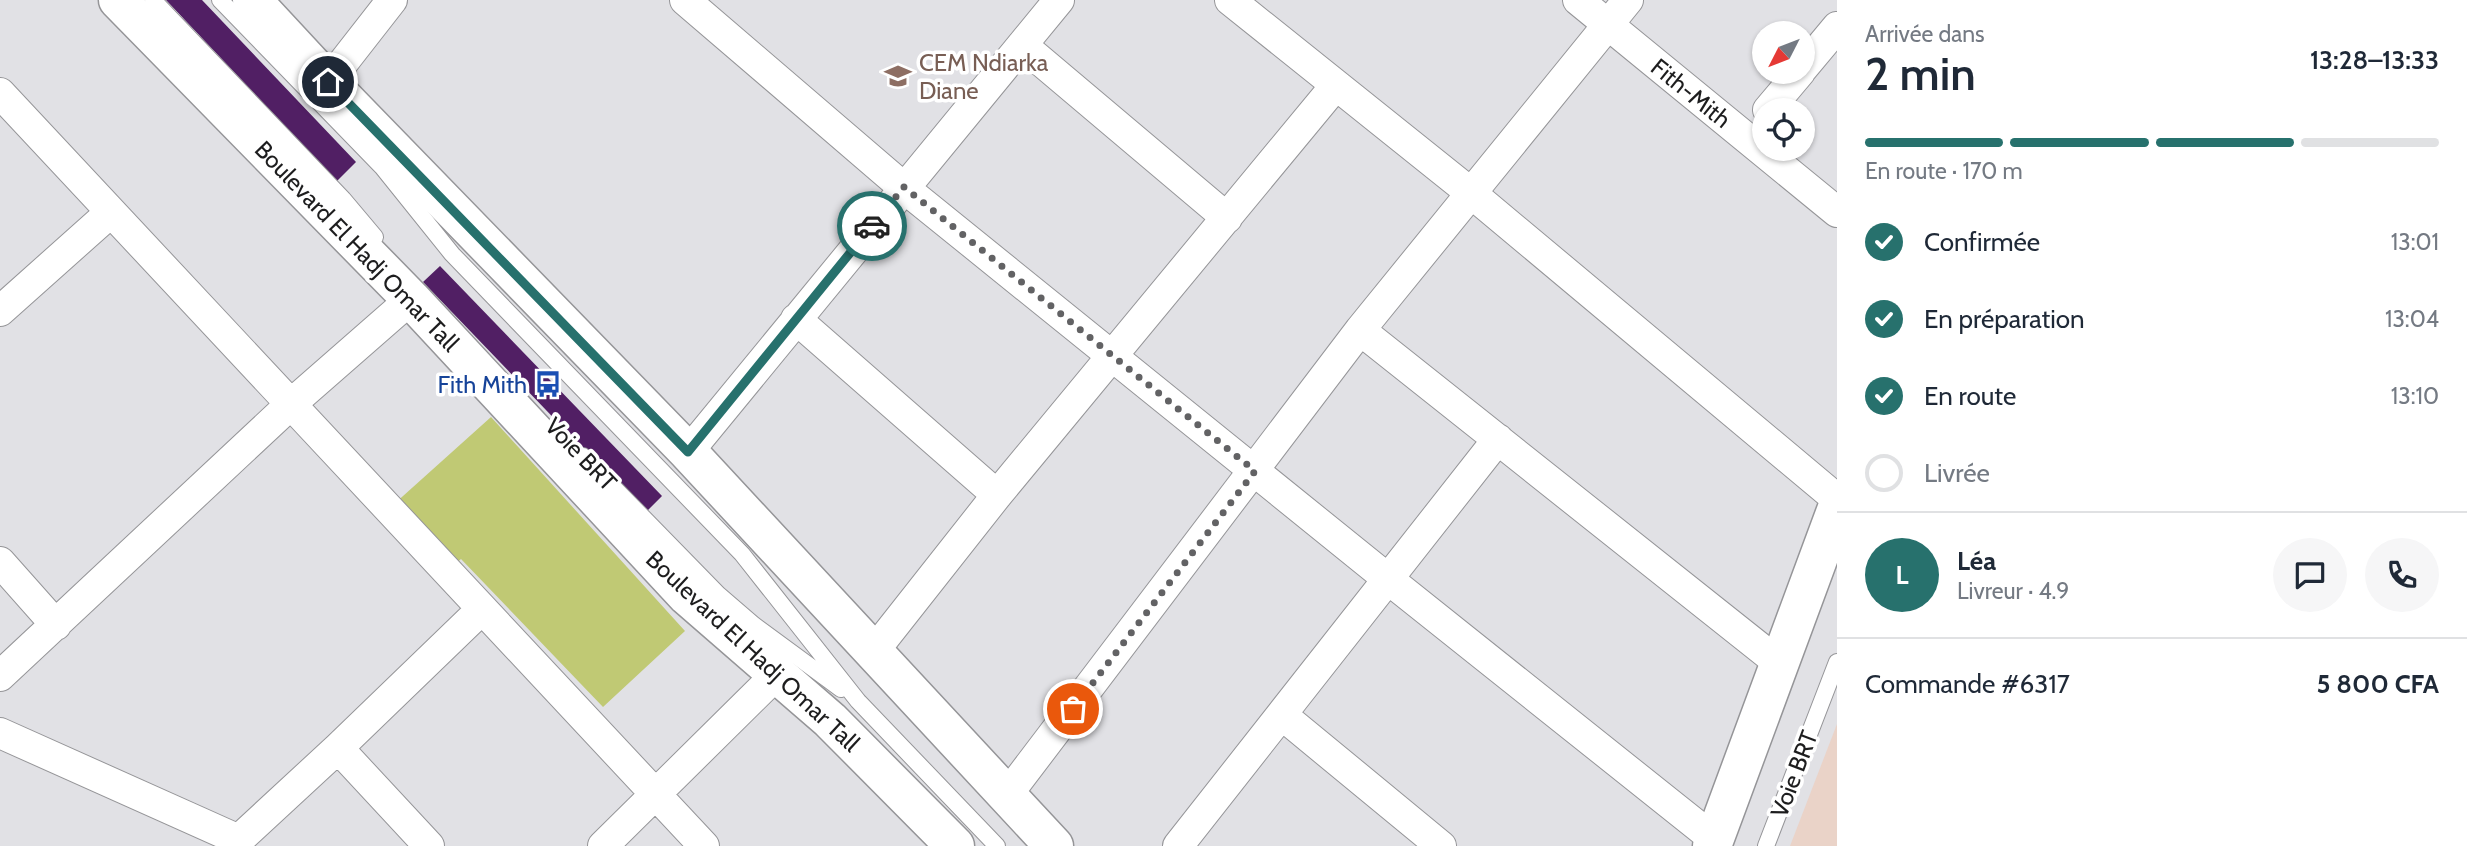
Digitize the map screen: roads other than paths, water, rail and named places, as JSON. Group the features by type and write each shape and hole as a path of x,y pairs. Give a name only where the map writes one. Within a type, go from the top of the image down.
{"main road":[{"name":"Boulevard El Hadj Omar Tall","path":"118,0 411,299 687,596 830,720 955,846"},
{"path":"252,0 328,82 688,452 1054,846"},
{"path":"1713,842 1837,508"}],"street":[{"path":"328,82 392,0"},
{"path":"685,0 904,187 1713,842"},
{"path":"688,452 1059,0"},
{"path":"1230,0 1471,193 1837,499"},
{"name":"Fith-Mith","path":"1578,0 1608,24 1752,124"},
{"path":"1007,795 1360,330 1628,0"},
{"path":"1815,53 1837,27"},
{"path":"1022,45 1227,218"},
{"path":"1778,98 1789,84"},
{"path":"874,651 998,495 1336,85"},
{"path":"0,93 704,846"},
{"name":"Fith-Mith","path":"1788,161 1837,212"},
{"path":"0,311 111,212"},
{"path":"0,676 291,404 411,299"},
{"path":"796,319 998,495"},
{"path":"1360,330 1780,663"},
{"path":"1178,846 1498,439"},
{"path":"0,562 56,625"},
{"path":"0,733 236,843 482,609"},
{"path":"603,846 777,674"},
{"path":"1282,715 1441,846"},
{"path":"338,748 429,846"}],"lane":[{"path":"153,0 343,199 389,253 495,366"},
{"name":"Voie BRT","path":"220,0 383,168 452,254 742,554 858,701 997,846"},
{"name":"Voie BRT","path":"572,445 718,594 754,625 858,701"},
{"name":"Voie BRT","path":"1766,846 1837,662"}],"place":[{"name":"CEM Ndiarka Diane","path":"898,76"},
{"name":"Fith Mith","path":"548,384"}]}
